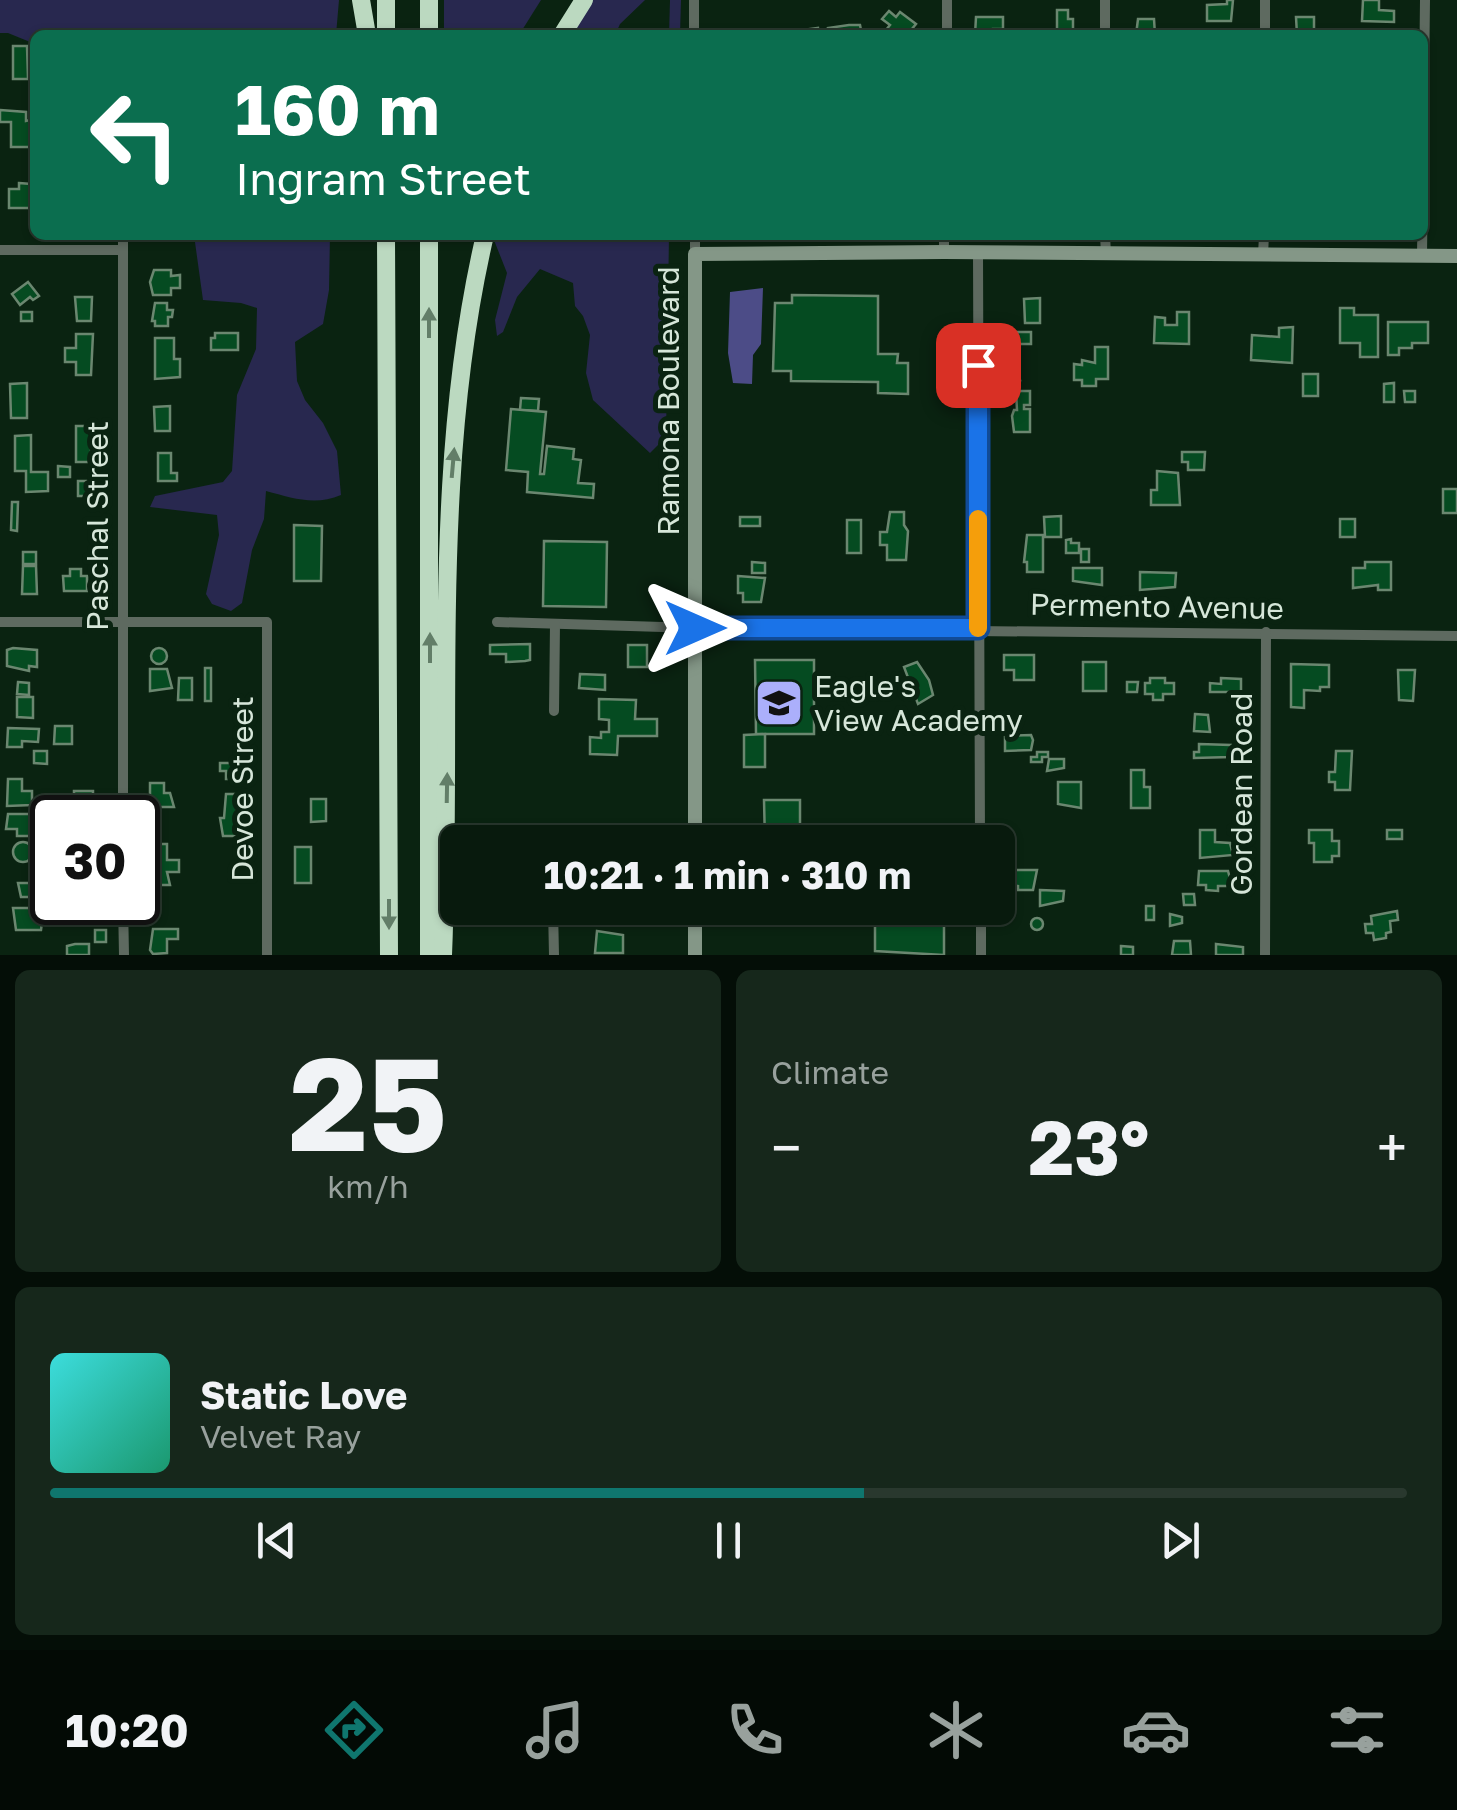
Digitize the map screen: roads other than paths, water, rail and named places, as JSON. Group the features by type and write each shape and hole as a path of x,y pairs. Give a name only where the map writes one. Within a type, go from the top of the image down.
{"highway":[{"path":"361,0 366,30"},
{"path":"386,0 386,30"},
{"path":"428,0 429,30"},
{"path":"565,30 584,0"},
{"path":"384,240 389,955"},
{"path":"429,240 429,955"},
{"path":"444,955 452,466 472,292 484,240"}],"street":[{"path":"694,0 694,30"},
{"path":"946,0 947,30"},
{"path":"1105,0 1105,30"},
{"path":"1264,30 1265,0"},
{"path":"1425,0 1425,30"},
{"name":"Paschal Street","path":"123,240 123,795"},
{"name":"Ramona Boulevard","path":"695,240 695,825"},
{"path":"944,240 944,252"},
{"path":"1105,240 1106,254"},
{"path":"1264,240 1264,255"},
{"path":"1422,240 1422,256"},
{"path":"0,250 123,250"},
{"path":"978,252 980,825"},
{"path":"695,254 1457,256"},
{"path":"0,622 121,623"},
{"name":"Devoe Street","path":"121,623 267,622 267,955"},
{"name":"Permento Avenue","path":"497,622 695,628 1457,636"},
{"path":"554,711 555,624"},
{"name":"Gordean Road","path":"1265,955 1266,632"},
{"path":"124,925 124,955"},
{"path":"554,925 554,955"},
{"path":"695,925 695,955"},
{"path":"980,925 981,955"}],"place":[{"name":"Eagle's View Academy","path":"779,703"}]}
